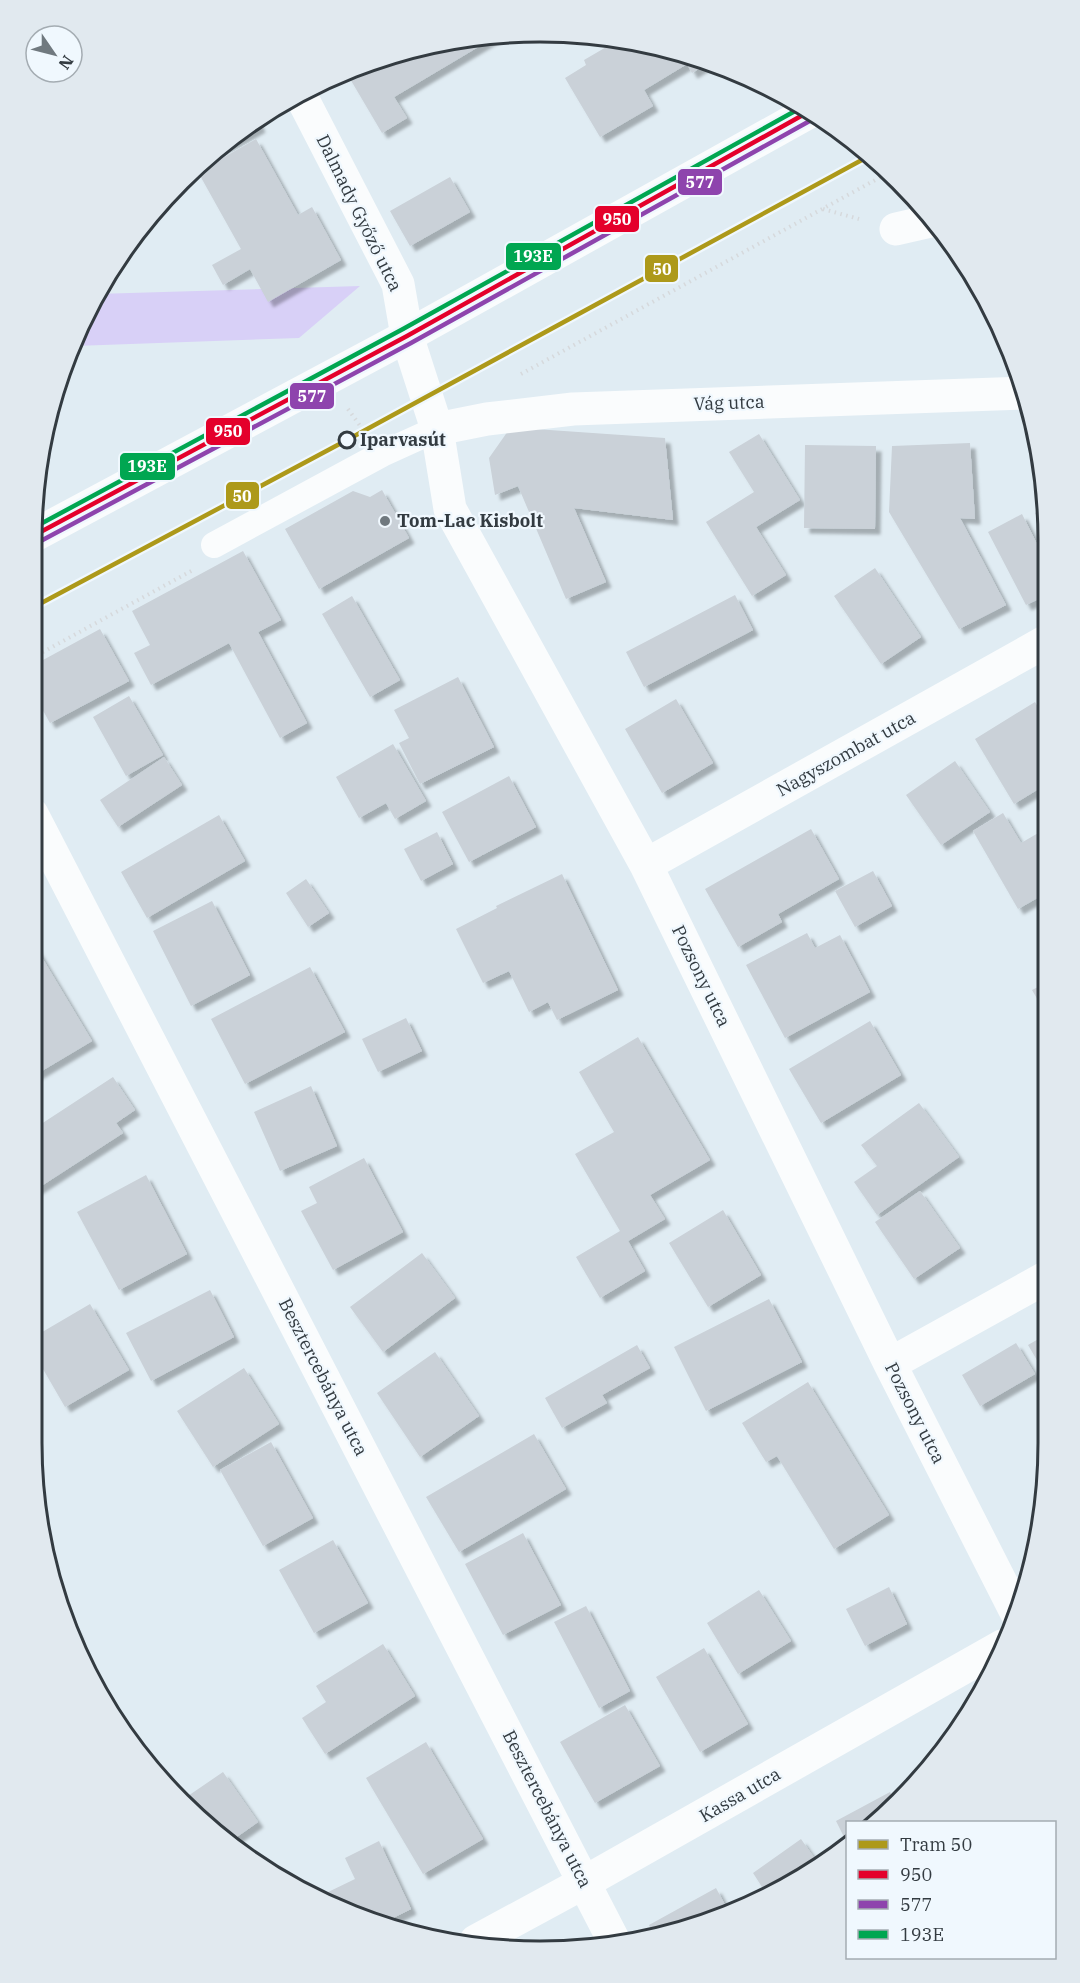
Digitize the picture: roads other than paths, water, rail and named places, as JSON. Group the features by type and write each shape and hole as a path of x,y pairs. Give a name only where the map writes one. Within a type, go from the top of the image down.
{"street":[{"name":"Dalmady Győző utca","path":"304,102 398,284 407,336"},
{"path":"42,531 407,336 801,116"},
{"path":"896,229 923,223"},
{"name":"Pozsony utca","path":"407,336 437,429 450,509 646,866 890,1364 1012,1604"},
{"name":"Vág utca","path":"437,429 487,419 573,409 1016,393"},
{"name":"Nagyszombat utca","path":"646,866 1038,646"},
{"name":"Besztercebánya utca","path":"42,833 611,1936"},
{"path":"890,1364 1038,1282"},
{"name":"Kassa utca","path":"482,1938 992,1652"}],"lane":[{"path":"214,545 382,454 437,429"}],"tram line":[{"name":"50","path":"42,603 861,160"}],"place":[{"name":"Iparvasút","path":"347,440"},
{"name":"Tom-Lac Kisbolt","path":"385,521"}]}
